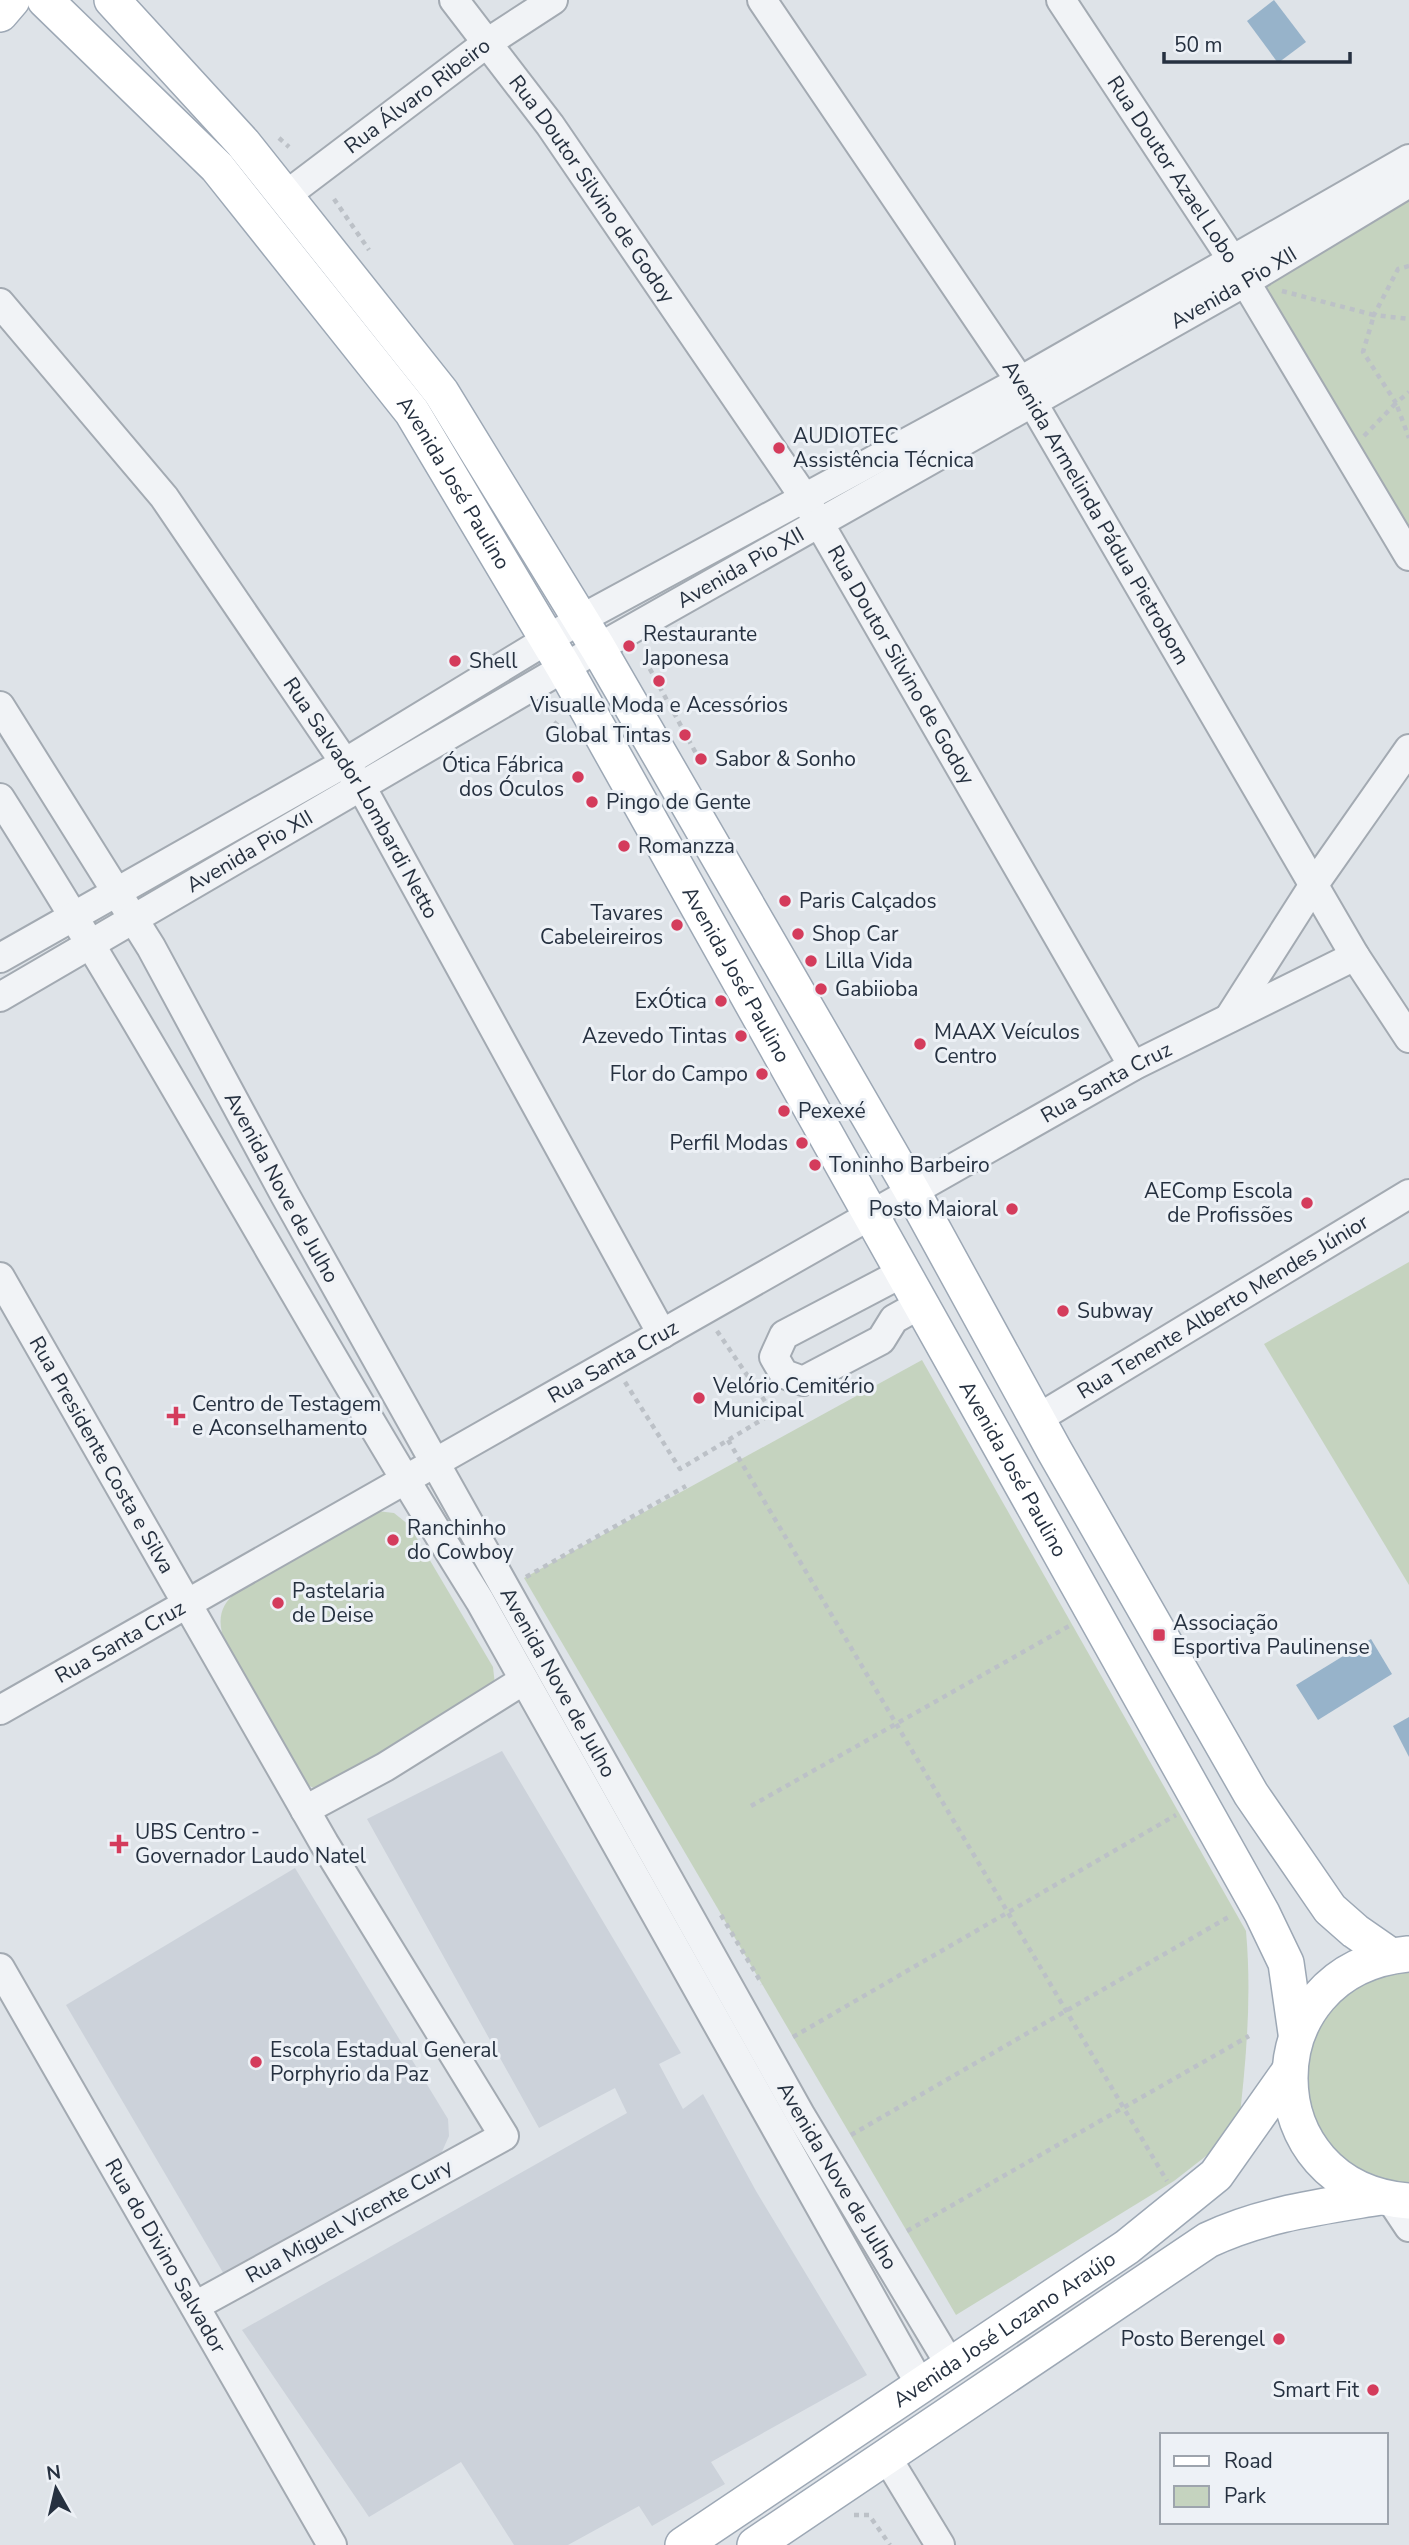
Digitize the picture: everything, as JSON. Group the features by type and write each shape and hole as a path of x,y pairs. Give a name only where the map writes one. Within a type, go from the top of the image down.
{"main road":[{"path":"0,14 12,0"},
{"name":"Avenida José Paulino","path":"45,0 217,167 412,412 565,669 1262,1913 1286,1963 1296,2034"},
{"name":"Avenida José Paulino","path":"112,0 243,143 441,392 590,633 912,1191 1037,1419 1251,1794 1330,1909 1355,1931 1400,1955"},
{"path":"1397,2206 1350,2185 1323,2164 1303,2137 1291,2106 1288,2073 1296,2034 1308,2011 1324,1991 1344,1974 1367,1962 1400,1955"},
{"name":"Avenida José Lozano Araújo","path":"682,2545 1127,2247 1216,2175 1288,2073"},
{"name":"Avenida José Lozano Araújo","path":"755,2545 1208,2240 1243,2223 1281,2213 1397,2206"}],"street":[{"name":"Rua Doutor Silvino de Godoy","path":"454,0 550,125 804,497 1133,1066"},
{"name":"Rua Álvaro Ribeiro","path":"285,196 487,43 553,0"},
{"name":"Avenida Armelinda Pádua Pietrobom","path":"762,0 1026,391 1315,883 1355,956 1409,1038"},
{"name":"Rua Doutor Azael Lobo","path":"1061,0 1239,272 1409,556"},
{"name":"Avenida Pio XII","path":"1239,272 1409,159"},
{"name":"Avenida Pio XII","path":"0,958 343,764 547,639 590,633 819,524 1026,391 1239,272 1409,183"},
{"name":"Rua Salvador Lombardi Netto","path":"0,303 163,497 343,764 362,788 662,1334"},
{"name":"Avenida Pio XII","path":"0,997 133,917 362,788 565,669 590,633 804,497 1026,391"},
{"path":"466,689 482,716"},
{"name":"Avenida Nove de Julho","path":"0,706 133,917 724,1980 801,2116 951,2366"},
{"path":"1229,1018 1315,883 1409,749"},
{"name":"Avenida Nove de Julho","path":"0,798 252,1214 405,1480 480,1601 921,2386"},
{"name":"Rua Santa Cruz","path":"0,1710 1133,1066 1355,956"},
{"name":"Rua Tenente Alberto Mendes Júnior","path":"1037,1419 1409,1194"},
{"path":"904,1272 784,1335 774,1357 784,1374 803,1381 881,1340 894,1319 921,1304"},
{"name":"Rua Presidente Costa e Silva","path":"0,1277 306,1810 504,2136"},
{"path":"306,1810 385,1767 524,1680"},
{"name":"Rua do Divino Salvador","path":"2,1974 332,2545"},
{"path":"700,1994 724,1980"},
{"path":"777,2131 801,2116"},
{"name":"Rua Miguel Vicente Cury","path":"194,2306 504,2136"},
{"path":"886,2456 940,2545"}],"path":[{"path":"1409,266 1398,269 1374,315 1363,352 1396,403 1409,438"},
{"path":"1276,290 1374,315 1409,319"},
{"path":"1347,453 1409,392"},
{"path":"714,1327 774,1412"},
{"path":"612,1386 635,1373"},
{"path":"754,1385 765,1377"},
{"path":"624,1379 680,1469 794,1400"},
{"path":"728,1440 1169,2185"},
{"path":"531,1590 524,1578 686,1486"},
{"path":"751,1806 1073,1624"},
{"path":"793,2037 1180,1813"},
{"path":"720,1912 762,1984"},
{"path":"851,2135 1236,1913"},
{"path":"907,2231 1249,2036"},
{"path":"846,2516 869,2515 890,2545"}],"shaded area":[{"path":"502,1751 681,2053 659,2064 683,2109 703,2094 756,2191 867,2375 711,2462 725,2484 652,2526 639,2506 568,2545 514,2545 461,2462 369,2517 242,2330 627,2113 615,2088 539,2128 367,1819"},
{"name":"Escola Estadual General Porphyrio da Paz","path":"295,1868 448,2119 449,2136 440,2156 228,2281 66,2005"}],"green space":[{"path":"1409,193 1409,540 1253,285"},
{"path":"1409,1262 1409,1585 1264,1344"},
{"path":"922,1360 1246,1931 1248,1956 1247,2031 1238,2131 1174,2181 956,2315 524,1578"},
{"path":"377,1511 394,1513 409,1525 493,1667 495,1685 492,1693 316,1789 305,1784 225,1642 221,1614 226,1602 237,1592"},
{"path":"1409,1962 1409,2191 1381,2187 1320,2146 1297,2076 1339,1989"}],"water":[{"path":"1274,0 1306,42 1278,63 1247,21"},
{"path":"1371,1639 1392,1674 1318,1720 1296,1685"},
{"path":"1409,1717 1409,1757 1393,1726"}],"place":[{"name":"AUDIOTEC Assistência Técnica","path":"779,448"},
{"name":"Restaurante Japonesa","path":"629,646"},
{"name":"Shell","path":"455,661"},
{"name":"Visualle Moda e Acessórios","path":"659,681"},
{"name":"Global Tintas","path":"685,735"},
{"name":"Sabor & Sonho","path":"701,759"},
{"name":"Ótica Fábrica dos Óculos","path":"578,777"},
{"name":"Pingo de Gente","path":"592,802"},
{"name":"Romanzza","path":"624,846"},
{"name":"Paris Calçados","path":"785,901"},
{"name":"Tavares Cabeleireiros","path":"677,925"},
{"name":"Shop Car","path":"798,934"},
{"name":"Lilla Vida","path":"811,961"},
{"name":"Gabiioba","path":"821,989"},
{"name":"ExÓtica","path":"721,1001"},
{"name":"Azevedo Tintas","path":"741,1036"},
{"name":"MAAX Veículos Centro","path":"920,1044"},
{"name":"Flor do Campo","path":"762,1074"},
{"name":"Pexexé","path":"784,1111"},
{"name":"Perfil Modas","path":"802,1143"},
{"name":"Toninho Barbeiro","path":"815,1165"},
{"name":"AEComp Escola de Profissões","path":"1307,1203"},
{"name":"Posto Maioral","path":"1012,1209"},
{"name":"Subway","path":"1063,1311"},
{"name":"Velório Cemitério Municipal","path":"699,1398"},
{"name":"Centro de Testagem e Aconselhamento","path":"176,1416"},
{"name":"Ranchinho do Cowboy","path":"393,1540"},
{"name":"Pastelaria de Deise","path":"278,1603"},
{"name":"Associação Esportiva Paulinense","path":"1159,1635"},
{"name":"UBS Centro - Governador Laudo Natel","path":"119,1844"},
{"name":"Escola Estadual General Porphyrio da Paz","path":"256,2062"},
{"name":"Posto Berengel","path":"1279,2339"},
{"name":"Smart Fit","path":"1373,2390"}]}
